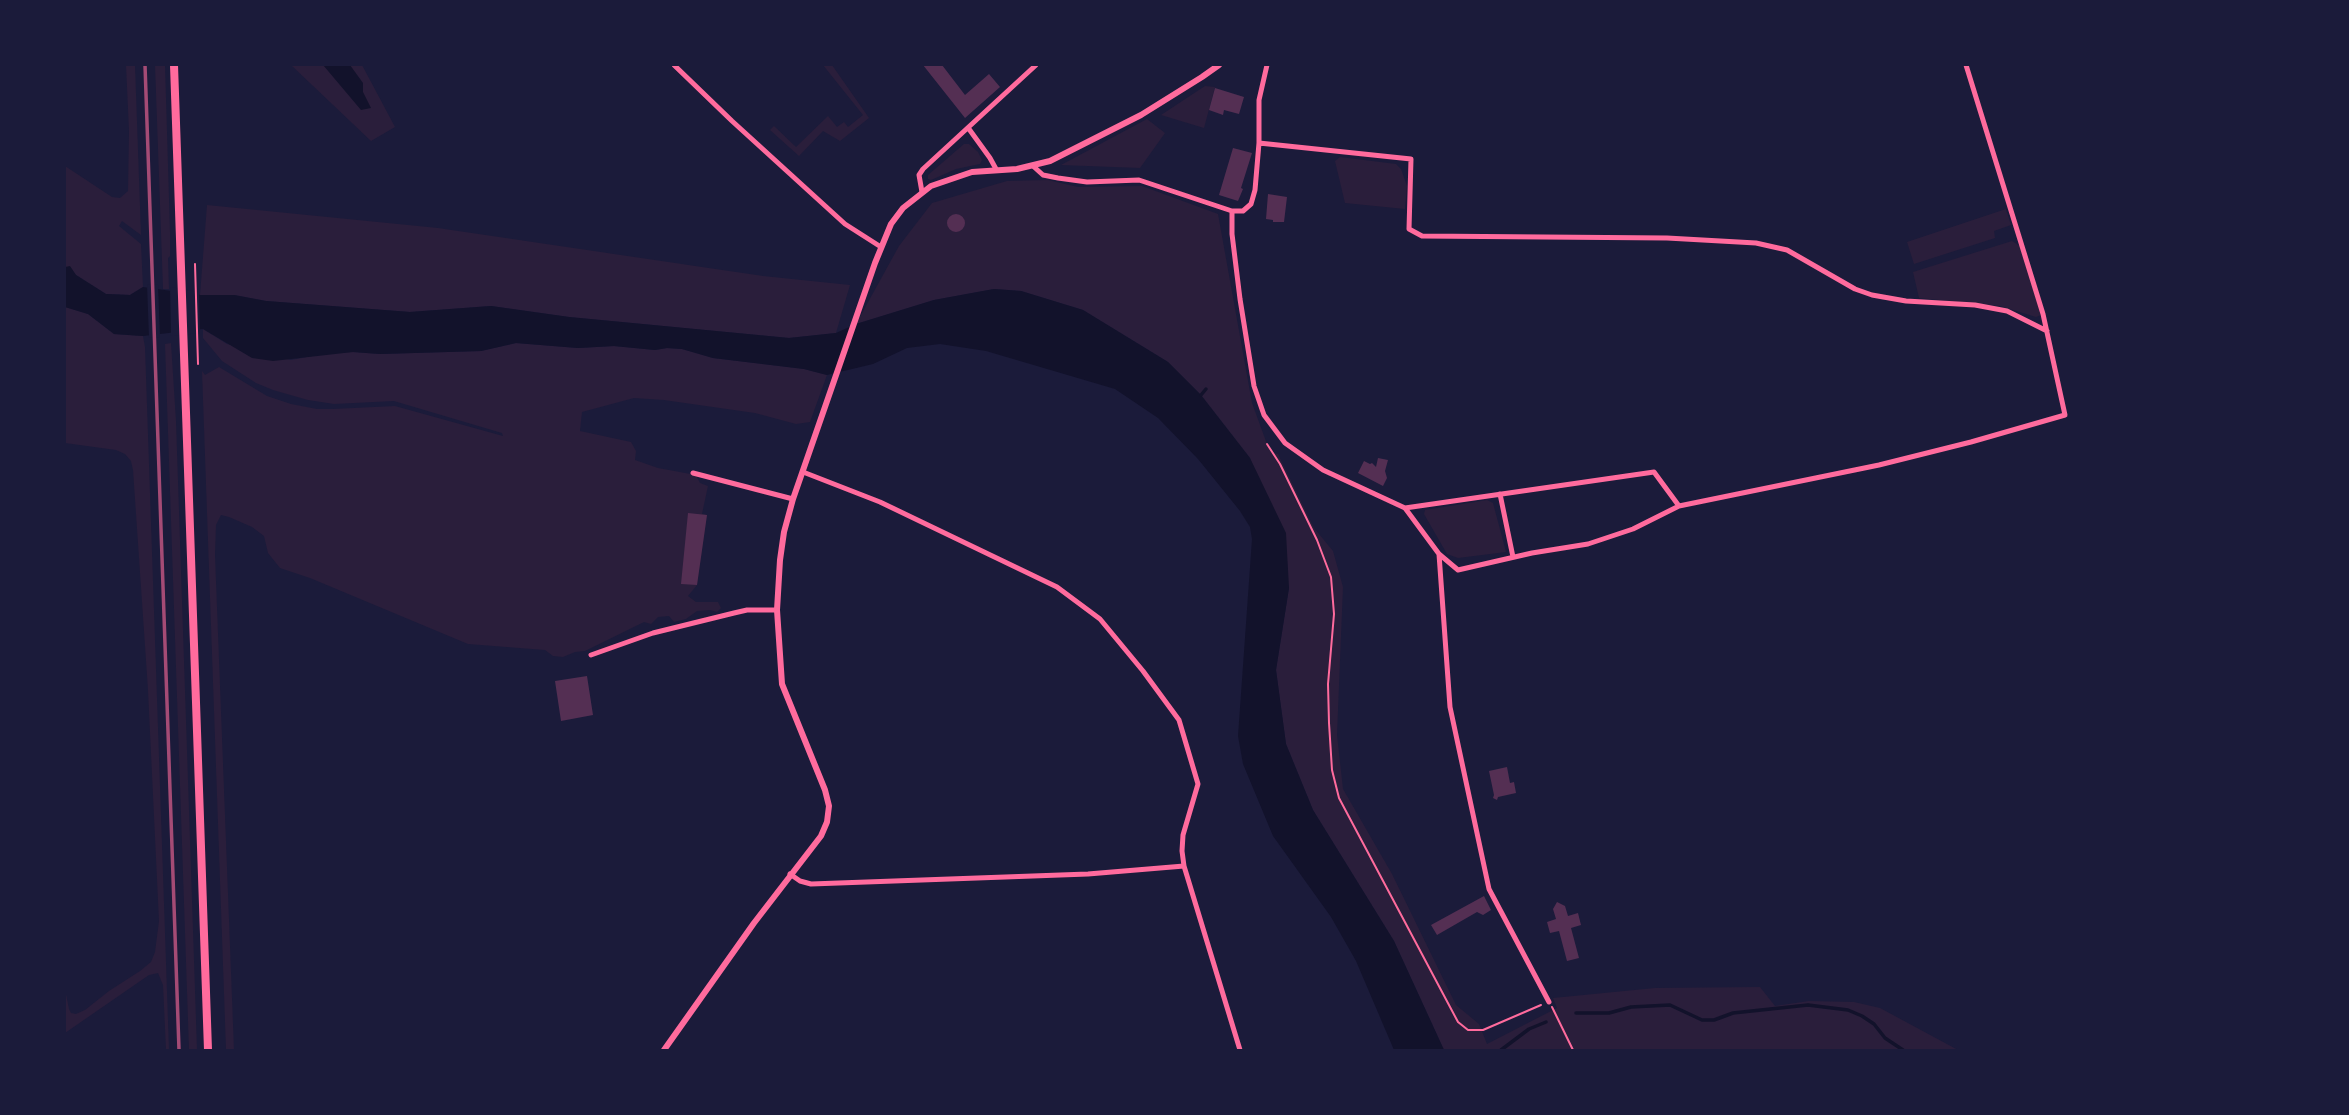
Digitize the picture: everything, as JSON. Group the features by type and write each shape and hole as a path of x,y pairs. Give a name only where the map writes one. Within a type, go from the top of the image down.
{"main road":[{"path":"174,65 208,1050"}],"street":[{"path":"674,65 845,224 881,247"},
{"path":"922,192 919,176 923,169 1037,65"},
{"path":"664,1050 790,874 821,836 827,822 825,790 782,684 778,610 784,532 863,295 881,247 897,216 922,192 956,176 1033,166 1073,151 1141,115 1219,65"},
{"path":"1033,166 1043,175 1087,182 1139,180 1232,211 1243,211 1251,204 1255,190 1259,100 1267,65"},
{"path":"1232,211 1240,299 1254,386 1264,415 1285,443 1323,470 1405,508 1439,554 1458,570 1588,544 1633,530 1679,506 1879,464 1971,442 2065,415 2048,331 1966,65"},
{"path":"968,129 996,169"},
{"path":"1259,143 1411,159 1409,229 1422,236 1667,238 1756,243 1787,250 1855,289 1872,295 1906,301 1975,305 2007,311 2048,331"},
{"path":"803,472 880,502 1057,587 1100,619 1143,671 1179,720 1198,785 1184,835 1184,866 1240,1050"},
{"path":"1405,508 1654,472 1679,506"},
{"path":"693,473 793,499"},
{"path":"1500,494 1513,557"},
{"path":"1439,554 1450,707 1489,888 1549,1002"},
{"path":"592,654 653,633 734,613 747,610 778,610"},
{"path":"790,874 811,884 1088,874 1184,866"}],"path":[{"path":"195,264 198,364"},
{"path":"1267,444 1280,464 1317,540 1331,577 1334,614 1328,684 1329,723 1335,786 1343,807 1453,1014 1463,1027 1475,1031 1483,1030 1542,1005"},
{"path":"1549,1002 1573,1050"}],"shaded area":[{"path":"126,65 135,65 141,235 122,221 119,226 141,244 143,287 130,295 106,294 76,275 70,267 65,267 65,166 112,197 120,198 128,191"},
{"path":"155,65 165,65 169,289 163,289"},
{"path":"291,65 362,65 395,127 371,141"},
{"path":"323,65 350,65 363,83 363,92 371,108 361,110"},
{"path":"823,65 832,65 869,118 840,141 823,131 799,156 770,130 774,126 796,147 828,116 837,127 844,122 848,127 863,115"},
{"path":"1205,86 1215,87 1204,128 1161,115"},
{"path":"1147,119 1165,133 1140,168 1061,165"},
{"path":"964,144 969,144 978,152 982,160 980,164 928,179 928,175"},
{"path":"1340,157 1396,164 1401,169 1407,186 1405,209 1345,203 1335,161"},
{"path":"1048,180 1078,187 1142,186 1218,214 1252,403 1267,444 1273,453 1278,454 1314,528 1333,551 1343,587 1337,735 1343,789 1392,874 1456,1005 1479,1024 1487,1044 1557,1008 1553,998 1655,988 1760,987 1775,1006 1809,1001 1854,1002 1880,1008 1958,1050 1444,1050 1394,941 1313,810 1286,744 1276,670 1289,588 1250,458 1201,395 1168,362 1083,310 1021,291 994,289 934,300 856,324 899,246 932,203 1007,181"},
{"path":"207,205 438,228 763,276 850,285 836,333 789,338 569,317 491,306 410,312 266,301 234,295 200,295"},
{"path":"2006,209 2011,225 1994,231 1995,238 1914,264 1907,242"},
{"path":"2012,241 2020,246 2041,315 2036,317 2000,306 1919,298 1913,272"},
{"path":"70,266 76,275 106,294 130,295 143,287 200,295 234,295 266,301 410,312 491,306 569,317 789,338 836,333 856,324 934,300 994,289 1021,291 1083,310 1168,362 1201,395 1250,458 1286,533 1289,588 1276,670 1286,744 1313,810 1394,941 1444,1050 1394,1050 1356,961 1331,917 1273,836 1243,764 1238,736 1252,539 1250,527 1198,459 1158,418 1115,389 986,351 940,344 907,348 873,364 827,375 804,369 713,358 682,349 655,350 614,346 578,348 516,343 481,351 380,354 353,352 273,361 252,358 203,329 143,336 114,334 88,314 65,307 65,267"},
{"path":"65,307 88,314 114,334 143,336 145,347 169,1050 166,1050 163,985 158,973 149,975 65,1033 65,989 69,1009 76,1014 140,971 151,962 155,952 159,921 148,690 133,470 131,461 116,450 65,443"},
{"path":"203,329 227,344 291,360 328,353 481,351 516,343 578,348 614,346 655,350 682,349 713,358 804,369 827,375 810,422 796,424 755,413 634,398 582,412 580,431 631,442 636,451 635,460 658,468 696,475 700,483 708,486 702,514 707,515 697,585 688,596 696,602 718,602 721,608 717,612 697,611 686,619 674,622 669,616 658,617 651,624 644,622 585,651 563,657 553,656 545,650 468,644 280,568 268,553 264,536 252,527 221,515 216,525 215,555 234,1050 226,1050 202,371 205,375 219,367 267,396 291,404 317,409 395,406 503,436 502,433 394,401 334,404 273,390 256,383 222,361 203,338"},
{"path":"171,343 176,421 197,1050 189,1050 165,344"},
{"path":"1487,500 1493,503 1506,552 1458,558 1447,554 1424,514 1425,510"}],"pier":[{"path":"147,284 158,285 160,337 149,338"},
{"path":"170,287 199,292 200,333 171,336"}],"building":[{"path":"923,65 942,65 965,95 989,74 1000,87 965,118"},
{"path":"1215,88 1244,97 1239,114 1224,110 1223,115 1209,110"},
{"path":"1233,148 1252,153 1238,201 1219,195"},
{"path":"1268,194 1287,197 1284,222 1266,219"},
{"path":"956,214 962,217 965,223 962,229 956,232 950,229 947,223 950,217"},
{"path":"1378,458 1388,460 1385,471 1387,478 1383,486 1358,473 1364,461 1376,467"},
{"path":"688,513 707,515 697,585 681,584"},
{"path":"587,676 593,715 561,721 555,681"},
{"path":"1507,767 1510,783 1514,782 1516,793 1498,797 1497,800 1493,798 1489,771"},
{"path":"1484,896 1491,910 1483,915 1477,912 1437,935 1431,925"},
{"path":"1557,902 1565,906 1568,916 1578,913 1581,925 1571,928 1579,958 1567,961 1559,931 1550,933 1547,922 1556,919 1553,909"}],"waterway":[{"path":"1201,395 1206,389"},
{"path":"1576,1013 1609,1013 1631,1007 1670,1005 1702,1020 1714,1020 1733,1013 1808,1005 1848,1010 1862,1016 1874,1024 1885,1038 1903,1050"},
{"path":"1501,1050 1529,1029 1546,1022"}],"railway":[{"path":"145,65 179,1050"}]}
